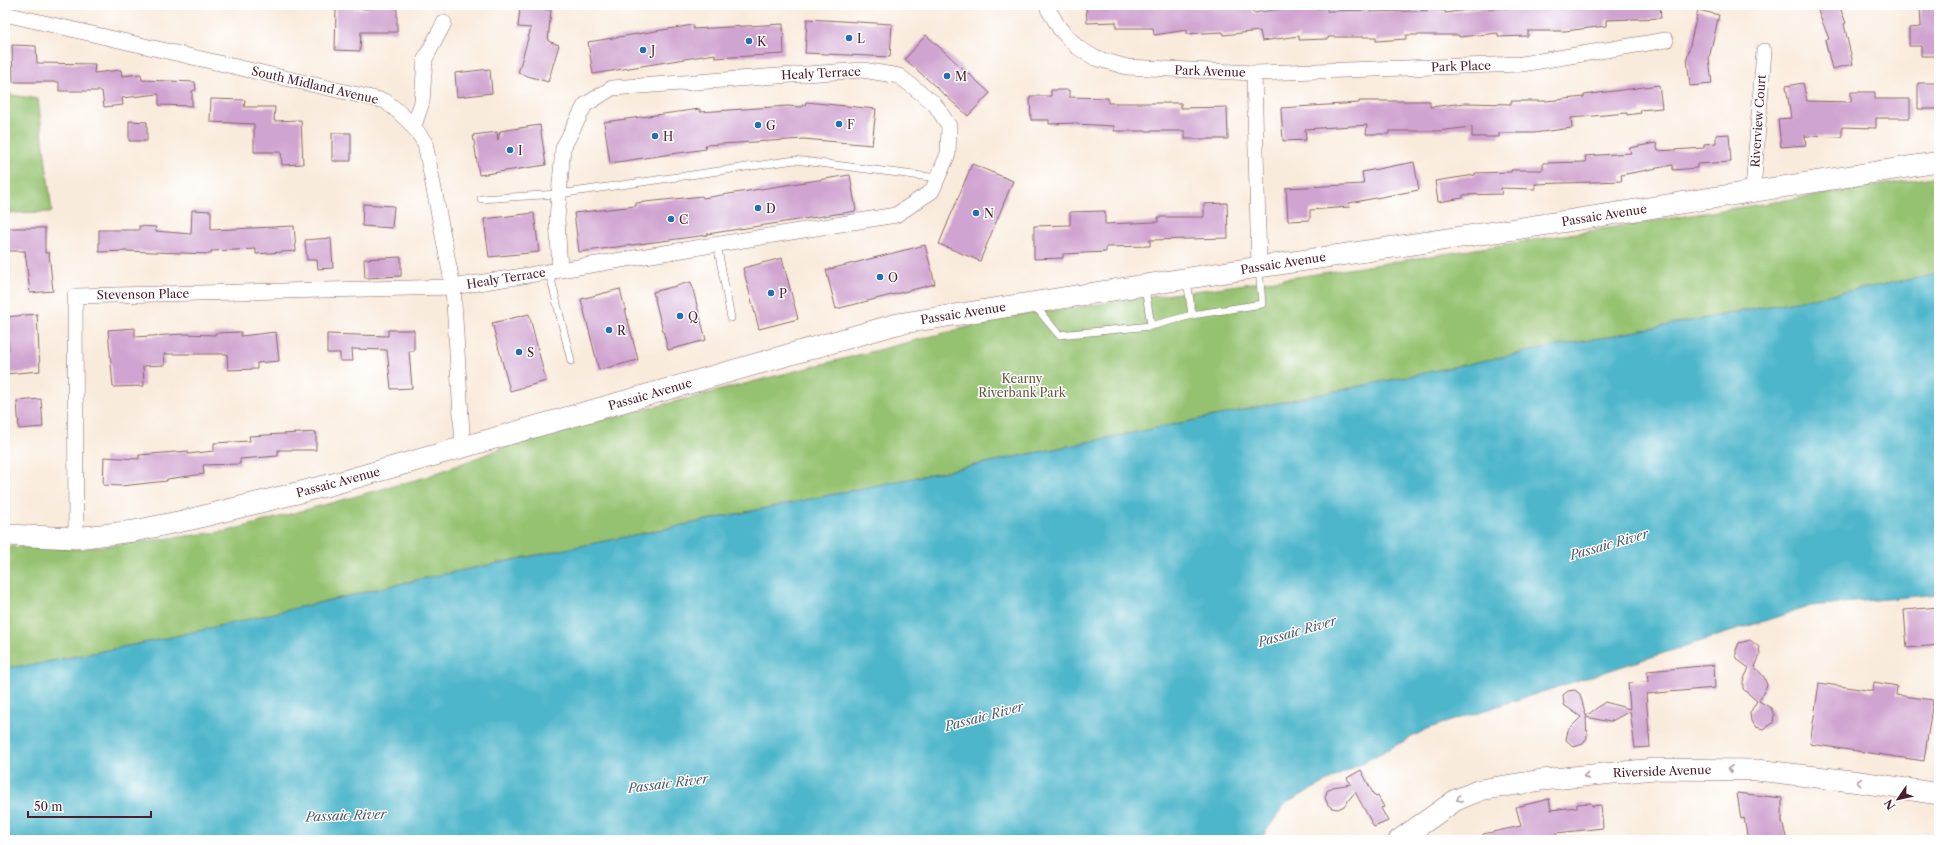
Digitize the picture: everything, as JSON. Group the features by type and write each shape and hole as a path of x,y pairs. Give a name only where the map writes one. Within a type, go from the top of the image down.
{"main road":[{"name":"Passaic Avenue","path":"5,535 76,538 134,531 199,518 296,494 463,448 897,324 1187,278 1548,224 1753,190 1802,185 1939,162"},
{"name":"Riverside Avenue","path":"1399,840 1456,800 1480,790 1535,781 1654,769 1757,770 1860,782 1939,794"}],"street":[{"name":"Park Avenue","path":"1048,5 1048,9 1060,29 1076,47 1095,58 1113,65 1127,67 1254,73 1259,267"},
{"name":"South Midland Avenue","path":"5,14 385,101 414,126 425,142 453,287 463,448"},
{"path":"414,126 422,102 425,59 444,23"},
{"name":"Park Place","path":"1254,73 1522,64 1666,40"},
{"name":"Riverview Court","path":"1753,190 1764,51"},
{"name":"Healy Terrace","path":"453,287 896,215 932,191 948,154 949,126 934,103 899,76 863,70 612,88 585,105 563,148 555,270"},
{"name":"Stevenson Place","path":"76,538 75,296 453,287"}],"lane":[{"path":"481,199 559,194 795,160 938,178"},
{"path":"717,244 730,318"},
{"path":"1032,303 1059,335 1151,326 1192,315 1262,304 1259,267"},
{"path":"555,270 571,361"},
{"path":"1187,278 1192,315"},
{"path":"1145,285 1151,326"}],"green space":[{"path":"5,94 38,99 52,212 5,213"},
{"name":"Kearny Riverbank Park","path":"1939,176 1939,274 1531,351 425,578 163,639 27,666 5,667 5,546 79,549 228,531 426,477 521,441 1011,316 1297,277"}],"water":[{"name":"Passaic River","path":"1939,274 1939,594 1811,606 1429,728 1286,803 1260,840 5,840 5,667 27,666 163,639 425,578 1531,351"}],"building":[{"path":"368,5 397,5 397,32 361,32 360,51 335,50 336,8 368,9"},
{"path":"1086,5 1144,5 1144,8 1177,5 1177,8 1252,5 1253,13 1288,8 1327,8 1327,11 1370,10 1370,12 1445,10 1445,13 1483,8 1539,8 1539,5 1660,5 1661,18 1606,20 1606,26 1565,31 1528,31 1528,36 1498,37 1498,33 1459,37 1459,35 1406,35 1406,39 1376,41 1376,37 1328,37 1328,39 1299,40 1299,36 1262,41 1260,31 1223,35 1223,32 1187,34 1187,30 1154,35 1153,28 1116,28 1116,22 1087,23"},
{"path":"1816,5 1839,5 1846,23 1844,24 1853,64 1832,69 1825,40 1829,39"},
{"path":"1920,5 1939,5 1939,56 1921,56 1921,46 1909,46 1909,28 1921,27"},
{"path":"520,7 551,10 548,41 559,45 548,82 518,73 531,28 518,27"},
{"path":"1698,10 1719,15 1709,58 1712,84 1690,86 1687,58"},
{"name":"L","path":"807,19 892,24 890,57 805,53"},
{"path":"783,24 784,54 715,58 715,54 593,74 588,42 693,25 693,29"},
{"name":"M","path":"926,35 990,93 968,116 905,59"},
{"path":"12,45 36,46 37,63 95,64 94,73 121,70 122,76 141,74 142,80 195,82 196,90 192,91 192,106 159,105 159,94 122,98 123,105 104,107 102,91 59,91 59,82 13,82"},
{"path":"490,69 492,93 457,97 455,73"},
{"path":"1803,83 1807,101 1851,102 1851,92 1875,92 1875,99 1910,99 1910,118 1876,118 1876,128 1842,127 1842,137 1805,136 1806,145 1781,147 1778,119 1791,118 1786,86"},
{"path":"1918,83 1939,83 1939,109 1918,109"},
{"path":"1659,85 1662,108 1640,110 1641,113 1627,115 1627,113 1571,118 1572,128 1534,133 1499,133 1499,137 1472,137 1472,127 1437,131 1389,131 1389,134 1366,134 1367,125 1305,129 1306,140 1283,141 1281,108 1359,103 1359,101 1430,101 1430,107 1465,103 1511,104 1511,101 1546,101 1584,97 1584,95"},
{"path":"1051,90 1069,90 1069,97 1108,98 1108,103 1181,103 1181,108 1227,107 1228,139 1185,139 1185,131 1114,131 1114,126 1076,123 1049,124 1049,120 1031,120 1030,96 1051,96"},
{"path":"211,99 245,100 244,107 275,107 274,121 301,120 303,164 282,165 281,152 254,152 254,124 210,122"},
{"path":"806,102 876,109 872,145 804,139 705,145 706,149 610,163 604,122 700,109 700,112 788,106 802,107 802,105 805,105"},
{"path":"129,121 147,122 147,141 129,141"},
{"name":"I","path":"540,125 546,165 479,175 473,135 497,132 498,140 500,131"},
{"path":"332,133 351,133 351,161 332,161"},
{"path":"1729,134 1731,162 1697,164 1697,168 1673,170 1673,165 1621,175 1622,181 1535,184 1535,189 1501,188 1502,194 1463,195 1463,198 1438,202 1435,181 1475,175 1475,173 1511,172 1511,170 1543,170 1543,163 1586,162 1585,156 1631,153 1629,148 1656,143 1658,151 1704,148 1704,144 1716,143 1716,135"},
{"path":"1414,162 1419,190 1349,203 1350,207 1310,210 1310,220 1288,221 1286,188 1364,184 1362,172"},
{"name":"N","path":"972,164 1013,181 980,261 939,244"},
{"path":"850,175 856,211 707,235 579,252 574,213 636,206 636,203 702,196 703,198"},
{"path":"1227,203 1228,238 1150,240 1150,246 1106,247 1106,252 1063,254 1063,258 1034,259 1034,226 1070,225 1070,212 1105,211 1105,224 1158,222 1158,217 1204,217 1204,204"},
{"path":"363,204 394,206 392,228 362,226"},
{"path":"192,210 211,211 211,230 294,226 296,251 256,254 256,249 211,251 211,254 125,251 99,252 99,230 139,230 139,226 156,227 155,231 191,234"},
{"path":"534,213 539,252 489,257 484,219"},
{"path":"6,228 45,228 45,253 49,253 53,291 30,293 25,251 7,251"},
{"path":"331,238 333,268 318,269 317,260 307,260 305,240"},
{"name":"O","path":"925,245 935,284 836,309 826,270"},
{"path":"401,257 401,276 365,278 364,259"},
{"name":"P","path":"782,258 798,319 759,329 743,268"},
{"name":"Q","path":"691,282 706,340 668,350 653,292"},
{"name":"R","path":"620,289 638,360 599,370 581,299"},
{"path":"37,314 40,371 5,374 5,351 9,350 5,317"},
{"name":"S","path":"529,314 546,381 510,391 492,323"},
{"path":"135,328 135,337 183,334 215,335 215,333 241,332 241,336 276,332 279,361 257,363 257,369 228,370 227,354 164,354 165,365 143,366 144,386 113,387 108,330"},
{"path":"388,330 414,330 414,351 409,351 412,388 391,389 387,350 352,349 353,361 340,361 340,353 327,353 327,334 388,336"},
{"path":"41,399 43,427 19,429 17,401"},
{"path":"316,432 316,450 278,450 278,456 240,459 240,464 203,465 204,474 167,479 167,481 121,486 103,485 104,457 139,459 139,455 188,451 188,454 214,451 214,443 250,441 249,436"},
{"path":"1939,607 1939,645 1907,648 1904,610"},
{"path":"1750,640 1759,647 1760,655 1755,667 1764,677 1767,685 1759,701 1771,708 1774,715 1773,723 1764,729 1756,727 1751,721 1750,713 1757,701 1743,689 1743,681 1749,668 1739,661 1736,656 1736,650 1739,643"},
{"path":"1714,665 1715,688 1646,694 1650,747 1635,748 1630,711 1610,722 1586,717 1587,738 1583,744 1574,747 1566,740 1568,730 1581,717 1564,705 1563,695 1568,691 1575,690 1580,694 1586,716 1605,702 1630,709 1628,683 1648,682 1647,671"},
{"path":"1874,682 1897,686 1896,695 1933,700 1924,761 1810,744 1819,683 1873,691"},
{"path":"1361,770 1374,795 1376,797 1378,796 1384,807 1381,808 1388,821 1374,827 1355,792 1344,806 1338,809 1332,808 1328,805 1325,798 1327,791 1333,787 1351,784 1347,778"},
{"path":"1737,793 1782,798 1782,822 1787,840 1748,840 1744,818 1741,819"},
{"path":"1549,799 1551,810 1577,807 1577,804 1591,803 1592,806 1601,805 1603,828 1556,833 1558,840 1483,840 1483,834 1521,826 1516,807"}],"place":[{"name":"L","path":"849,38"},
{"name":"K","path":"749,41"},
{"name":"J","path":"643,50"},
{"name":"M","path":"947,76"},
{"name":"F","path":"839,124"},
{"name":"G","path":"758,125"},
{"name":"H","path":"655,136"},
{"name":"I","path":"510,150"},
{"name":"D","path":"758,208"},
{"name":"N","path":"976,213"},
{"name":"C","path":"671,219"},
{"name":"O","path":"880,277"},
{"name":"P","path":"771,293"},
{"name":"Q","path":"680,316"},
{"name":"R","path":"609,330"},
{"name":"S","path":"519,352"}]}
